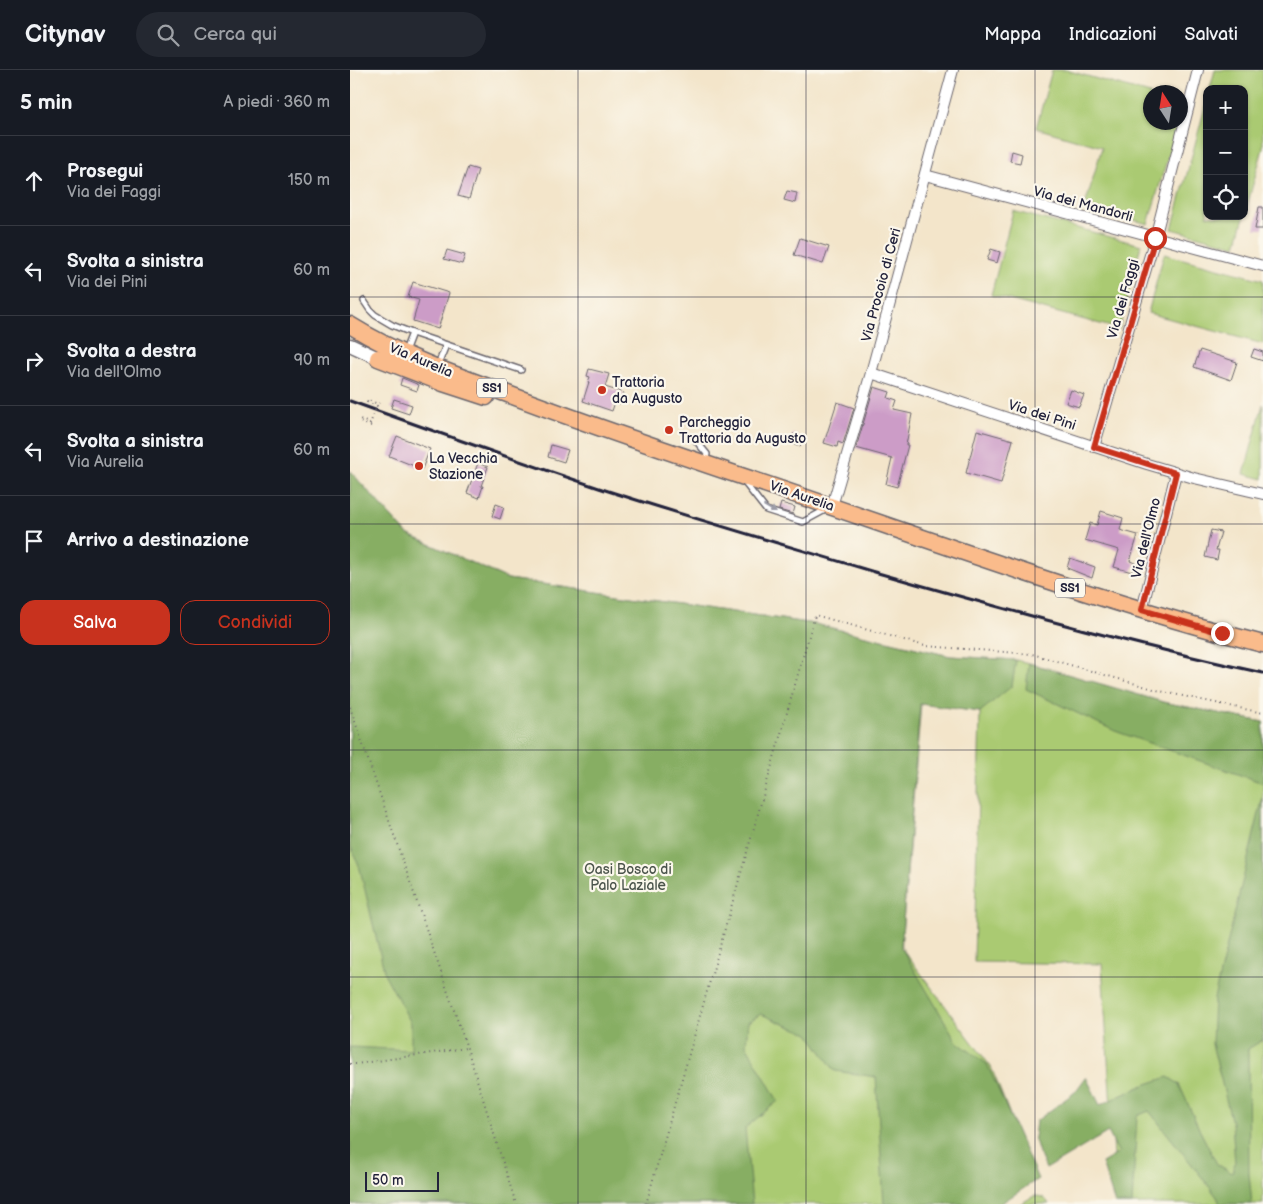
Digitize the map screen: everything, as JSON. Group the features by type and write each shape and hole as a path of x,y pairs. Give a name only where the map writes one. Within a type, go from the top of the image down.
{"main road":[{"name":"Via Aurelia","path":"352,325 404,354 437,368 580,421 1058,584 1199,627 1263,644"},
{"path":"378,358 480,396 580,421"}],"street":[{"name":"Via Procoio di Ceri","path":"832,506 953,70"},
{"name":"Via dei Faggi","path":"1094,447 1155,238 1198,70"},
{"name":"Via dei Mandorli","path":"925,176 1263,266"},
{"path":"350,345 378,358"},
{"name":"Via dei Pini","path":"870,373 1176,473 1263,494"},
{"name":"Via dell'Olmo","path":"1142,610 1176,473"}],"lane":[{"path":"364,300 374,315 412,333 521,370"},
{"path":"404,354 412,333"},
{"path":"437,368 446,345"},
{"path":"697,442 707,454 705,463"},
{"path":"737,474 766,510 803,522 832,506"}],"path":[{"path":"371,426 360,422 360,419 370,424 377,406 367,402 368,400 379,403"},
{"path":"646,1204 815,615 925,646 1032,654 1164,692 1263,713"},
{"path":"350,707 468,1048 516,1204"},
{"path":"350,1064 468,1048"}],"green space":[{"path":"1052,70 1066,70 1143,92 1143,130 1176,130 1148,224 1085,206 1102,147 1036,128"},
{"path":"1215,70 1263,70 1263,148 1248,202 1248,85 1211,85"},
{"path":"1203,115 1203,220 1243,220 1236,246 1172,229"},
{"path":"1013,211 1141,245 1119,329 991,295"},
{"path":"1164,254 1263,280 1263,344 1148,313"},
{"path":"1263,404 1263,479 1244,474"},
{"name":"Oasi Bosco di Palo Laziale","path":"350,471 407,534 508,579 815,624 950,656 1016,660 1163,702 1263,722 1263,1204 1117,1204 1102,964 974,962 980,712 921,704 901,947 991,1067 1036,1180 998,1204 350,1204"},
{"name":"Oasi Bosco di Palo Laziale","path":"350,471 407,534 508,579 815,624 950,656 1016,660 1012,686 980,712 920,704 901,947 957,1042 987,1064 1038,1179 1000,1204 884,1204 876,1077 835,1071 809,1034 761,1014 748,1022 746,1045 778,1101 745,1128 752,1204 350,1204 350,1047 411,1050 411,1023 385,975 360,869 350,844"},
{"path":"1029,663 1163,702 1263,722 1263,783 1115,731 1026,689"},
{"path":"1263,797 1263,1040 1248,1049 1249,1174 1252,1204 1220,1204 1201,1176 1149,1111 1137,1116 1132,1204 1115,1204 1102,1163 1119,1153 1108,1132 1046,1169 1034,1137 1036,1121 1075,1092 1086,1077 1100,1105 1144,1085 1168,1077 1179,1084 1217,1164 1232,1173 1235,1163 1232,1123 1212,1044 1214,998"},
{"path":"1034,1196 1043,1197 1049,1204 1020,1204"}],"building":[{"path":"1012,151 1022,154 1020,163 1010,161"},
{"path":"468,167 478,170 469,199 458,196"},
{"path":"787,191 797,193 795,203 784,200"},
{"path":"1259,207 1263,207 1263,229 1255,229"},
{"path":"800,238 829,247 823,264 794,255"},
{"path":"991,249 1000,252 997,263 987,260"},
{"path":"447,250 465,255 462,264 444,259"},
{"path":"413,282 449,293 438,329 413,321 419,300 408,297"},
{"path":"1254,349 1263,352 1263,361 1251,357"},
{"path":"1200,350 1237,362 1231,380 1194,367"},
{"name":"Trattoria da Augusto","path":"589,369 609,374 605,387 624,393 620,404 615,402 612,411 583,401 590,377 587,376"},
{"path":"402,378 419,385 417,391 400,385"},
{"path":"874,387 890,392 888,398 897,401 894,410 912,414 906,445 908,445 897,487 886,484 892,458 856,448"},
{"path":"1071,390 1084,395 1079,407 1066,403"},
{"path":"394,399 412,405 409,414 391,408"},
{"path":"837,402 854,408 843,444 838,442 837,447 824,443"},
{"path":"977,430 1013,440 1001,483 966,473"},
{"path":"793,434 803,438 800,447 790,443"},
{"path":"397,436 430,449 422,469 389,456"},
{"path":"551,445 568,450 564,462 548,457"},
{"path":"478,463 488,467 479,498 467,493"},
{"path":"781,503 795,507 793,514 779,510"},
{"path":"496,504 504,507 500,519 492,516"},
{"path":"1101,511 1123,518 1120,530 1138,535 1130,561 1135,563 1132,572 1114,567 1119,550 1085,540 1090,523 1097,525"},
{"path":"1211,530 1221,532 1216,550 1219,550 1217,560 1205,557"},
{"path":"1070,558 1095,567 1092,578 1067,568"}],"railway":[{"path":"350,401 599,488 703,521 974,600 1166,651 1263,673"}],"place":[{"name":"Trattoria da Augusto","path":"602,390"},
{"name":"Parcheggio Trattoria da Augusto","path":"669,430"},
{"name":"La Vecchia Stazione","path":"419,466"}],"route":[{"path":"1155,238 1094,447 1176,473 1142,610 1222,633"}]}
